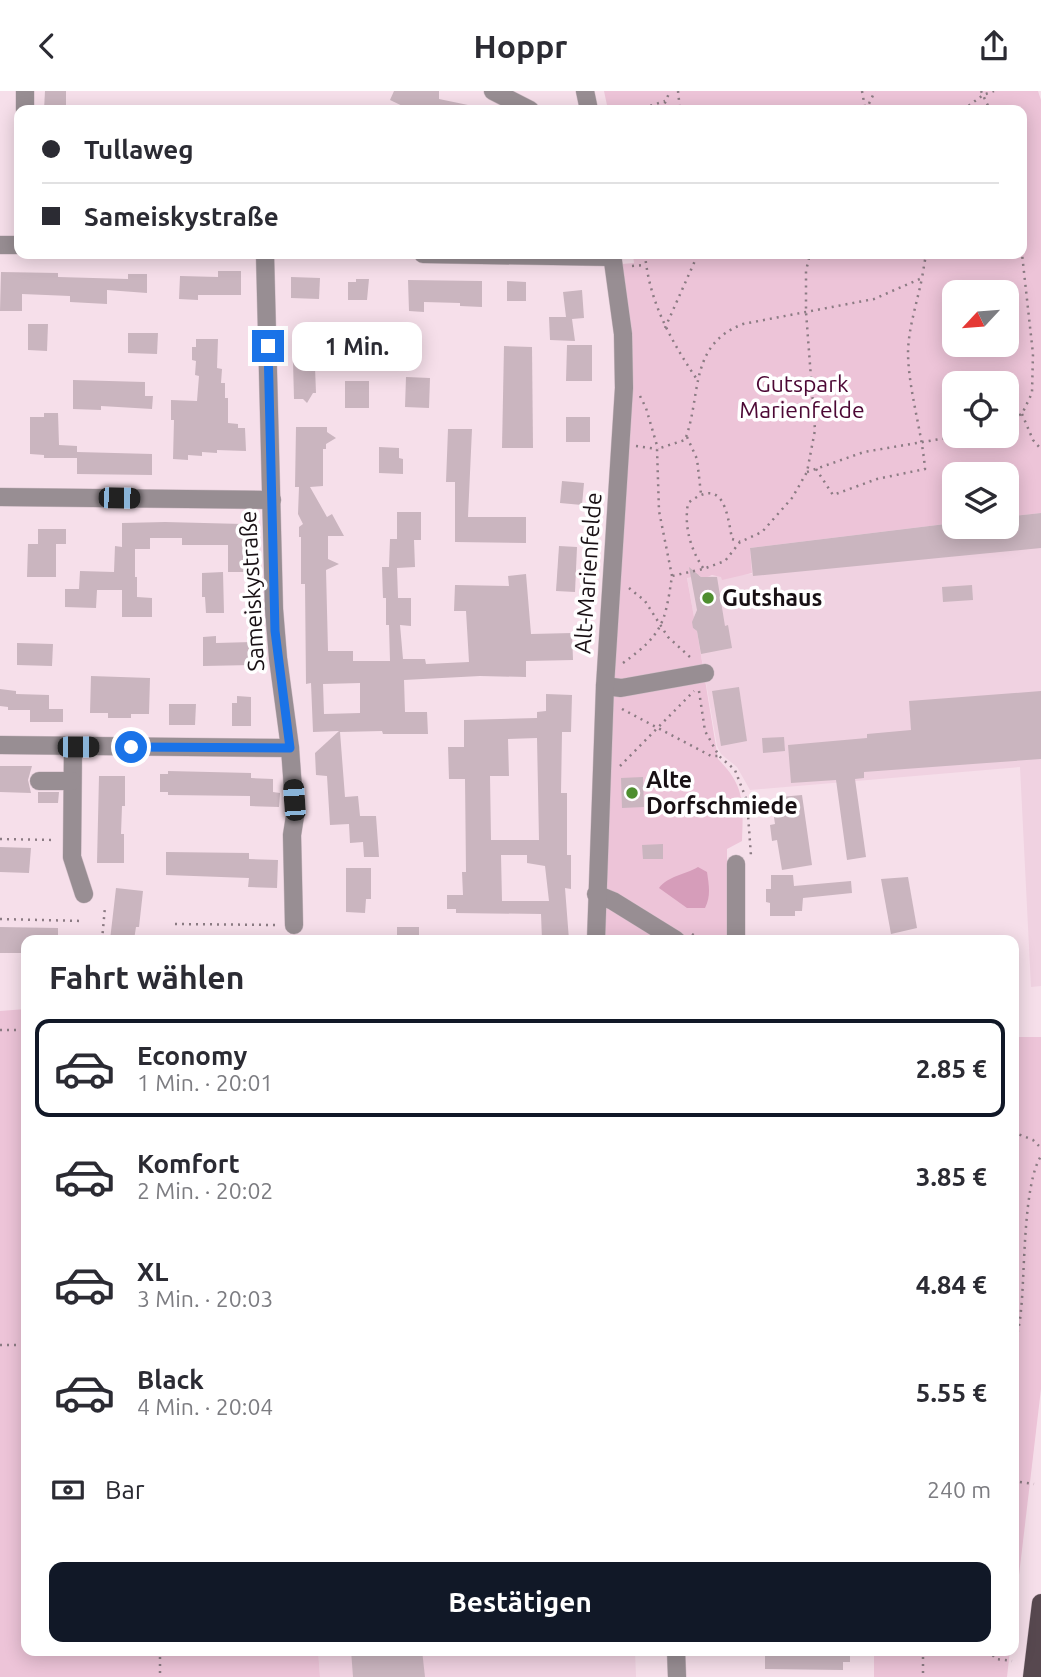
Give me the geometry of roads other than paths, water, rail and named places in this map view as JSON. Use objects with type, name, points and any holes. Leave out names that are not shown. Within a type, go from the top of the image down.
[{"type":"main road","points":[[1032,1677],[1041,1603]]},
{"type":"street","points":[[494,91],[521,105]]},
{"type":"street","name":"Sameiskystraße","points":[[265,259],[275,631],[290,748],[295,816],[292,835],[294,925]]},
{"type":"street","name":"Alt-Marienfelde","points":[[596,935],[624,352],[617,259]]},
{"type":"street","points":[[0,497],[272,500]]},
{"type":"street","points":[[606,686],[621,688],[701,673]]},
{"type":"street","points":[[0,745],[290,748]]},
{"type":"street","points":[[73,747],[72,857],[84,894]]},
{"type":"street","points":[[39,781],[72,781]]},
{"type":"street","points":[[736,935],[743,862]]},
{"type":"street","points":[[596,894],[681,935]]},
{"type":"street","points":[[676,1656],[677,1677]]},
{"type":"place","name":"Gutshaus","points":[[708,598]]},
{"type":"place","name":"Alte Dorfschmiede","points":[[632,793]]},
{"type":"park label","name":"Gutspark Marienfelde","points":[[802,397]]}]
